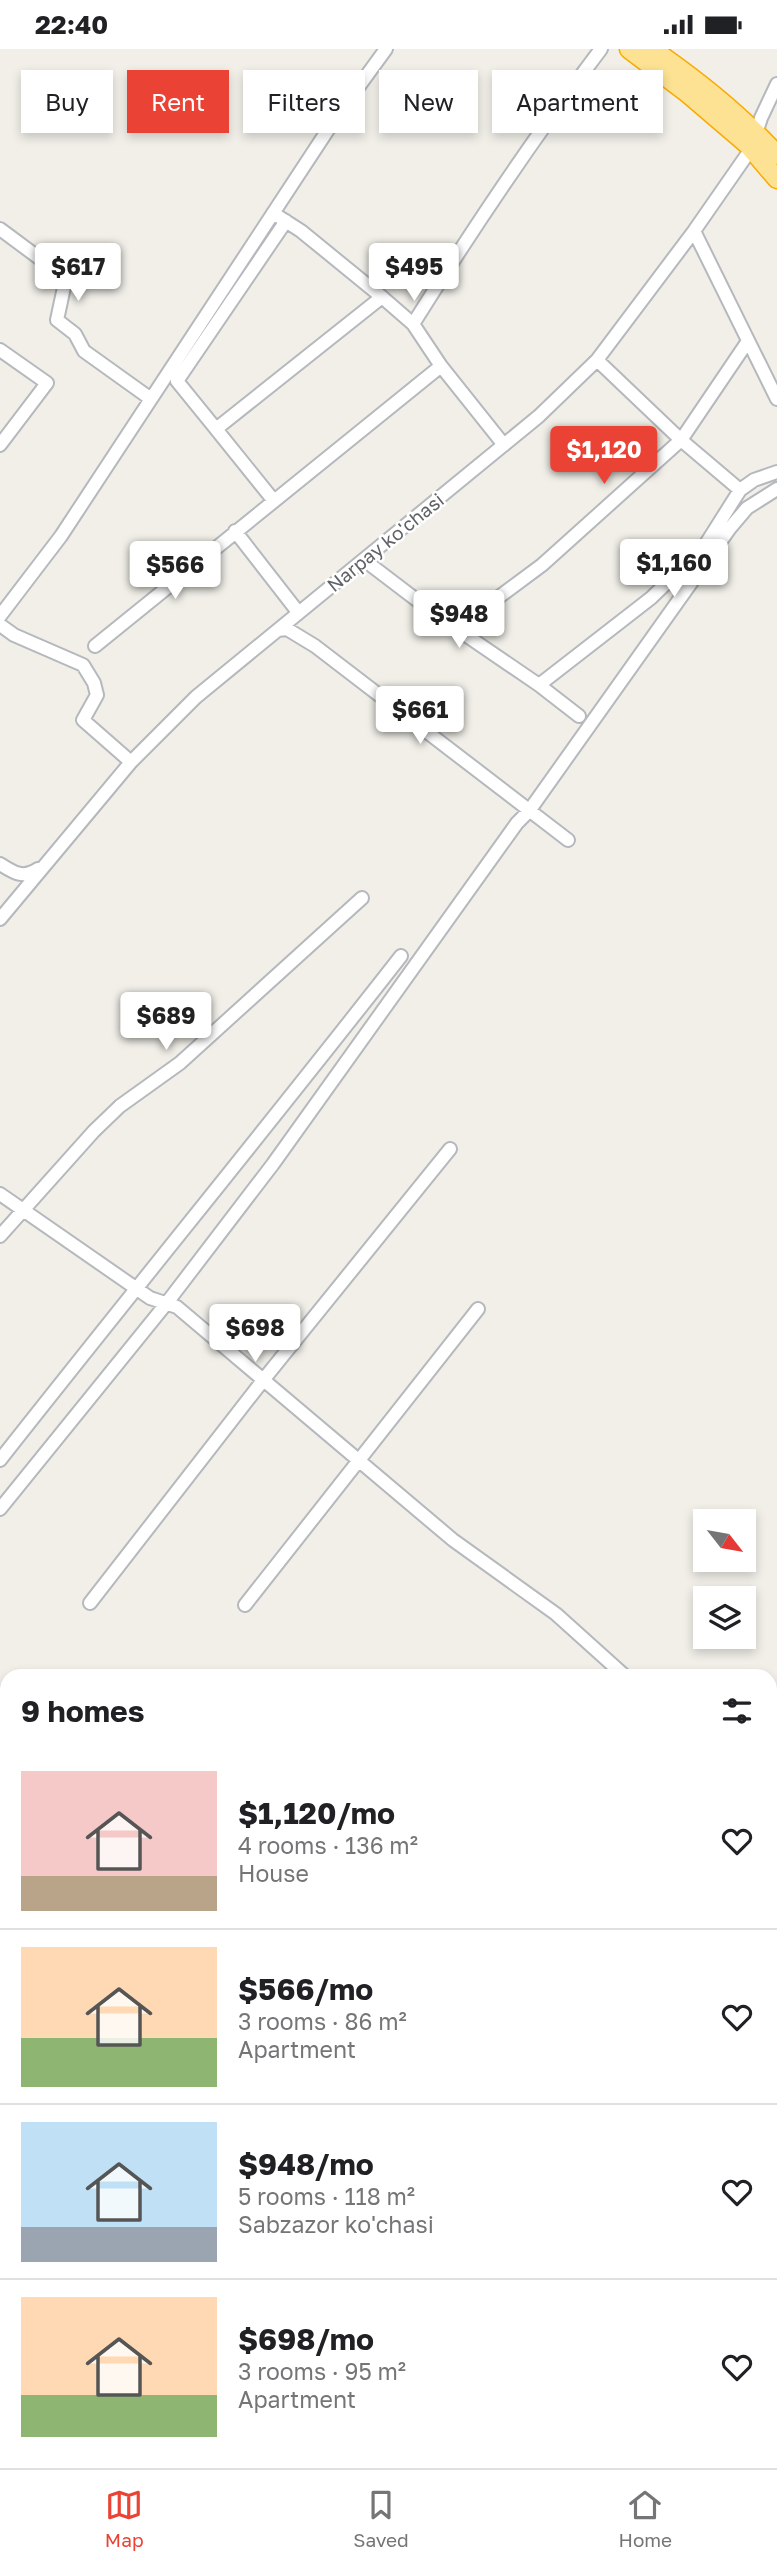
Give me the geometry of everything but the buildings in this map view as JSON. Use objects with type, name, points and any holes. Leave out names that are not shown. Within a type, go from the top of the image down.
[{"type":"highway","points":[[629,49],[777,155]]},
{"type":"highway","points":[[652,49],[684,71],[754,140],[777,179]]},
{"type":"street","points":[[0,616],[61,536],[335,119],[386,49]]},
{"type":"street","points":[[413,324],[450,265],[601,49]]},
{"type":"street","name":"Narpay ko'chasi","points":[[0,919],[131,762],[196,697],[547,409],[597,360],[694,231],[754,140],[777,84]]},
{"type":"street","points":[[273,213],[413,324],[441,366],[504,445]]},
{"type":"street","points":[[274,501],[177,381],[286,221]]},
{"type":"street","points":[[0,229],[66,278],[57,320],[75,334],[84,351],[151,400]]},
{"type":"street","points":[[694,231],[777,399]]},
{"type":"street","points":[[216,429],[382,297]]},
{"type":"street","points":[[457,628],[542,565],[681,440],[748,341]]},
{"type":"street","points":[[0,350],[47,383],[0,445]]},
{"type":"street","points":[[597,360],[681,440],[740,490]]},
{"type":"street","points":[[95,646],[441,366]]},
{"type":"street","points":[[539,685],[651,598],[704,547],[740,490],[754,480],[777,472]]},
{"type":"street","points":[[0,1509],[166,1304],[346,1064],[730,528],[747,508],[777,489]]},
{"type":"street","points":[[235,531],[298,612]]},
{"type":"street","points":[[366,558],[372,566],[579,716]]},
{"type":"street","points":[[0,625],[14,635],[83,665],[94,683],[97,695],[83,720],[131,762]]},
{"type":"street","points":[[278,629],[287,629],[315,646],[568,840]]},
{"type":"street","points":[[0,864],[23,876],[30,875],[47,863]]},
{"type":"street","points":[[0,1236],[94,1131],[120,1106],[180,1063],[362,898]]},
{"type":"street","points":[[0,1460],[401,956]]},
{"type":"street","points":[[90,1603],[264,1379],[450,1149]]},
{"type":"street","points":[[0,1193],[150,1298],[177,1307],[453,1540],[556,1614],[617,1669]]},
{"type":"street","points":[[245,1605],[478,1309]]}]
